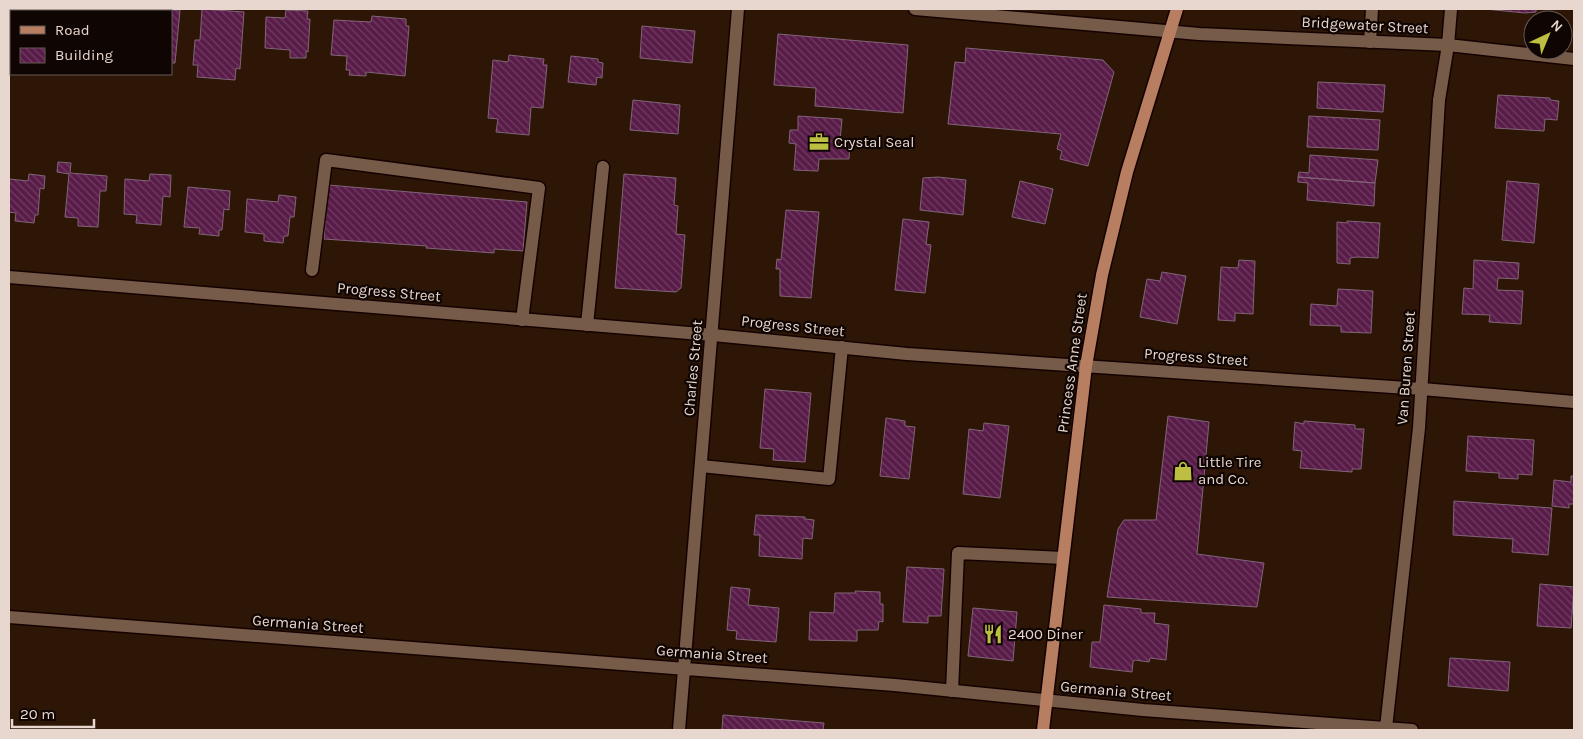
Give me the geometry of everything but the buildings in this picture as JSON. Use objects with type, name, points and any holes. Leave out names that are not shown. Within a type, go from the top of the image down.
[{"type":"main road","name":"Princess Anne Street","points":[[1043,730],[1086,366],[1102,275],[1126,172],[1177,9]]},
{"type":"street","name":"Charles Street","points":[[679,730],[738,9]]},
{"type":"street","name":"Bridgewater Street","points":[[915,9],[1169,30],[1448,45],[1574,59]]},
{"type":"street","points":[[1370,42],[1372,9]]},
{"type":"street","name":"Van Buren Street","points":[[1386,728],[1422,389],[1439,100],[1448,45],[1450,9]]},
{"type":"street","points":[[312,270],[326,160],[539,188],[522,320]]},
{"type":"street","points":[[587,325],[603,167]]},
{"type":"street","name":"Progress Street","points":[[9,277],[842,347],[1422,389],[1574,402]]},
{"type":"street","points":[[701,466],[829,479],[842,347]]},
{"type":"street","points":[[952,691],[958,552],[1063,558]]},
{"type":"street","name":"Germania Street","points":[[9,617],[684,668],[1144,710],[1370,729],[1412,730]]},
{"type":"place","name":"Crystal Seal","points":[[819,142]]},
{"type":"place","name":"Little Tire and Co.","points":[[1183,471]]},
{"type":"place","name":"2400 Diner","points":[[993,634]]}]
